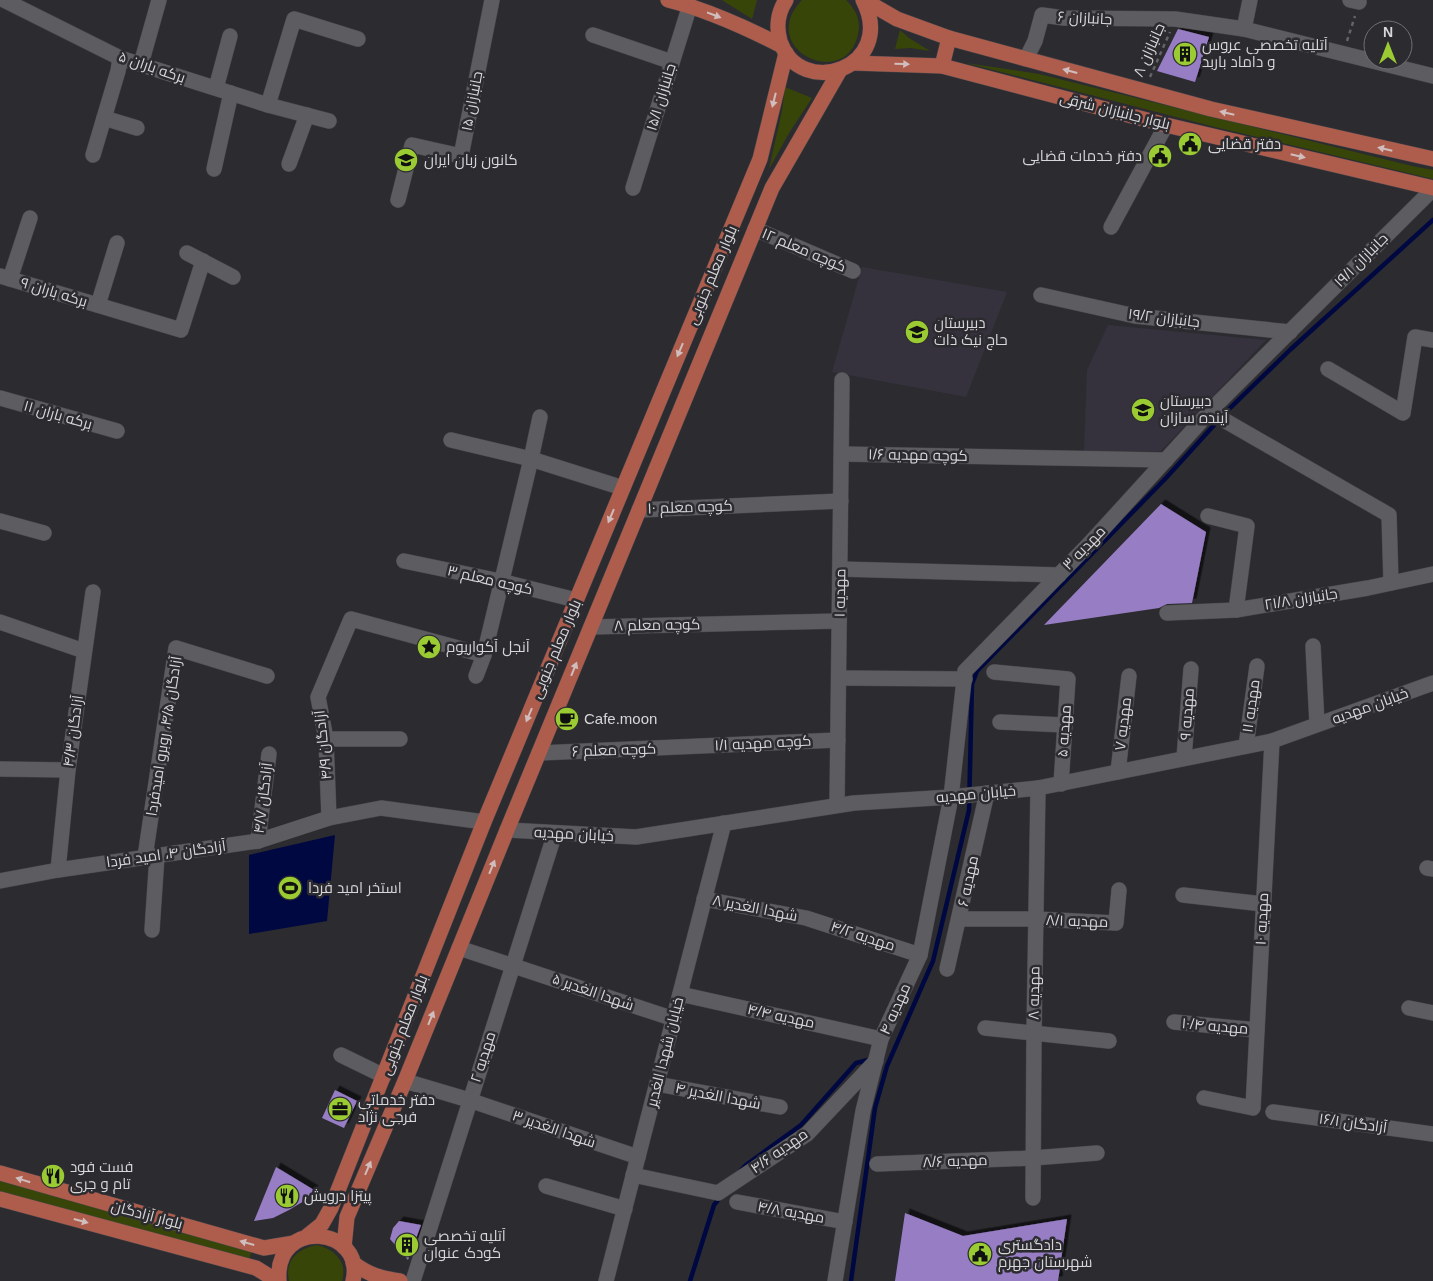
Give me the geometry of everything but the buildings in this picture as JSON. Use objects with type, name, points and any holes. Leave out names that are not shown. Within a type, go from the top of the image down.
[{"type":"main road","name":"بلوار جانبازان شرقی","points":[[668,0],[690,3],[741,25],[784,50],[796,64],[810,71],[825,73],[847,67],[942,66],[1166,124],[1433,188]]},
{"type":"main road","points":[[784,50],[778,36],[777,24],[786,0]]},
{"type":"main road","name":"بلوار جانبازان شرقی","points":[[864,0],[898,19],[949,38],[1211,109],[1433,159]]},
{"type":"main road","name":"بلوار معلم جنوبی","points":[[344,1247],[347,1217],[405,1082],[772,188],[847,67],[861,55],[868,45],[871,34],[871,22],[864,0]]},
{"type":"main road","points":[[942,66],[949,38]]},
{"type":"main road","name":"بلوار معلم جنوبی","points":[[278,1281],[281,1258],[287,1248],[322,1224],[331,1208],[484,822],[760,159],[784,50]]},
{"type":"main road","points":[[419,986],[441,994]]},
{"type":"main road","name":"بلوار آزادگان","points":[[0,1173],[264,1248],[278,1247],[320,1235],[331,1238],[344,1247]]},
{"type":"main road","name":"بلوار آزادگان","points":[[0,1199],[256,1268],[278,1281]]},
{"type":"main road","points":[[344,1247],[353,1263],[353,1281]]},
{"type":"main road","points":[[353,1263],[371,1275],[400,1281]]},
{"type":"street","name":"برکه باران ۵","points":[[4,0],[120,58],[268,105],[329,121]]},
{"type":"street","points":[[141,64],[159,0]]},
{"type":"street","name":"جانبازان ۱۵","points":[[398,200],[412,145],[461,156],[492,0]]},
{"type":"street","points":[[1244,29],[1250,0]]},
{"type":"street","name":"جانبازان ۱۵/۱","points":[[633,188],[690,3]]},
{"type":"street","name":"جانبازان ۶","points":[[1026,59],[1035,41],[1042,15],[1064,18],[1175,19]]},
{"type":"street","points":[[268,105],[294,19],[358,39]]},
{"type":"street","points":[[1175,19],[1244,29],[1433,76]]},
{"type":"street","points":[[216,88],[230,36]]},
{"type":"street","points":[[593,36],[672,62]]},
{"type":"street","points":[[93,155],[118,71],[120,58]]},
{"type":"street","points":[[214,169],[231,93]]},
{"type":"street","points":[[289,164],[307,115]]},
{"type":"street","points":[[104,118],[138,128]]},
{"type":"street","points":[[1111,227],[1166,124]]},
{"type":"street","name":"جانبازان ۱۹/۱","points":[[1290,332],[1433,188]]},
{"type":"street","name":"برکه باران ۹","points":[[30,218],[5,278],[181,330],[203,261]]},
{"type":"street","name":"کوچه معلم ۱۲","points":[[755,229],[853,270]]},
{"type":"street","name":"برکه باران ۹","points":[[98,305],[117,244]]},
{"type":"street","points":[[187,253],[233,276]]},
{"type":"street","name":"جانبازان ۱۹/۲","points":[[1041,295],[1135,316],[1290,332]]},
{"type":"street","name":"مهدیه ۳","points":[[951,798],[965,671],[1058,575],[1210,412],[1290,332]]},
{"type":"street","points":[[1328,369],[1403,413],[1415,337],[1433,340]]},
{"type":"street","name":"مهدیه ۱","points":[[838,806],[842,380]]},
{"type":"street","name":"برکه باران ۱۱","points":[[0,398],[117,431]]},
{"type":"street","points":[[1210,412],[1389,515],[1391,583]]},
{"type":"street","points":[[476,676],[484,655],[540,417]]},
{"type":"street","points":[[451,440],[531,459],[623,488]]},
{"type":"street","name":"کوچه مهدیه ۱/۶","points":[[842,454],[1166,460]]},
{"type":"street","name":"کوچه معلم ۱۰","points":[[639,510],[841,501]]},
{"type":"street","points":[[1208,516],[1247,526],[1236,610]]},
{"type":"street","points":[[0,521],[44,533]]},
{"type":"street","name":"کوچه معلم ۳","points":[[404,560],[576,600]]},
{"type":"street","points":[[840,568],[1058,575]]},
{"type":"street","name":"جانبازان ۲۱/۸","points":[[1167,613],[1236,610],[1368,588],[1433,574]]},
{"type":"street","name":"آزادگان ۴/۳","points":[[58,870],[68,770],[93,592]]},
{"type":"street","name":"آزادگان ۴/۹","points":[[329,818],[326,739],[318,697],[352,619],[484,655]]},
{"type":"street","name":"کوچه معلم ۸","points":[[591,627],[840,621]]},
{"type":"street","points":[[0,622],[84,650]]},
{"type":"street","points":[[1313,646],[1317,724]]},
{"type":"street","name":"آزادگان ۴/۵، روبرو امیدفردا","points":[[151,856],[176,648],[267,676]]},
{"type":"street","name":"مهدیه ۱۱","points":[[1246,746],[1257,666]]},
{"type":"street","name":"مهدیه ۹","points":[[1184,758],[1191,669]]},
{"type":"street","name":"مهدیه ۵","points":[[994,672],[1068,679],[1061,784]]},
{"type":"street","name":"مهدیه ۷","points":[[1118,772],[1129,676]]},
{"type":"street","points":[[839,678],[965,679]]},
{"type":"street","name":"خیابان مهدیه","points":[[507,830],[636,837],[854,803],[951,798],[1038,788],[1272,740],[1433,683]]},
{"type":"street","points":[[1000,722],[1064,725]]},
{"type":"street","points":[[326,739],[400,739]]},
{"type":"street","name":"کوچه مهدیه ۱/۱","points":[[688,747],[838,740]]},
{"type":"street","name":"مهدیه ۱۰","points":[[1204,1098],[1253,1108],[1272,740]]},
{"type":"street","name":"کوچه معلم ۶","points":[[539,753],[688,747]]},
{"type":"street","name":"آزادگان ۴/۷","points":[[258,841],[269,754]]},
{"type":"street","points":[[0,769],[68,770]]},
{"type":"street","name":"مهدیه ۸","points":[[1033,1198],[1038,788]]},
{"type":"street","name":"مهدیه ۶","points":[[947,969],[987,793]]},
{"type":"street","name":"مهدیه ۴","points":[[835,1281],[863,1111],[881,1038],[920,955],[951,798]]},
{"type":"street","name":"آزادگان ۴، امید فردا","points":[[0,881],[58,870],[258,841],[329,818],[381,808],[484,822]]},
{"type":"street","name":"خیابان شهدا الغدیر","points":[[606,1281],[724,823]]},
{"type":"street","name":"مهدیه ۲","points":[[413,1281],[555,833]]},
{"type":"street","points":[[151,856],[152,930]]},
{"type":"street","name":"مهدیه ۸/۱","points":[[1036,919],[1116,923],[1119,890]]},
{"type":"street","points":[[1183,895],[1263,904]]},
{"type":"street","name":"شهدا الغدیر ۸","points":[[704,899],[806,918]]},
{"type":"street","name":"مهدیه ۴/۲","points":[[806,918],[920,955]]},
{"type":"street","points":[[959,919],[1036,919]]},
{"type":"street","name":"شهدا الغدیر ۵","points":[[459,948],[674,1019]]},
{"type":"street","name":"مهدیه ۴/۴","points":[[680,994],[881,1038]]},
{"type":"street","points":[[1410,1008],[1433,1013]]},
{"type":"street","name":"مهدیه ۱۰/۴","points":[[1174,1022],[1257,1030]]},
{"type":"street","points":[[985,1028],[1110,1041]]},
{"type":"street","points":[[340,1055],[384,1076]]},
{"type":"street","name":"مهدیه ۴/۶","points":[[633,1175],[718,1193],[807,1134],[877,1060]]},
{"type":"street","name":"شهدا الغدیر ۳","points":[[405,1082],[469,1100],[638,1157]]},
{"type":"street","name":"شهدا الغدیر ۴","points":[[657,1084],[780,1107]]},
{"type":"street","name":"آزادگان ۱۶/۱","points":[[1273,1112],[1433,1134]]},
{"type":"street","name":"مهدیه ۸/۶","points":[[877,1164],[1033,1158],[1097,1153]]},
{"type":"street","points":[[546,1186],[625,1209]]},
{"type":"street","name":"مهدیه ۴/۸","points":[[737,1202],[845,1222]]},
{"type":"path","points":[[1344,54],[1354,1]]},
{"type":"path","name":"جانبازان ۸","points":[[1144,90],[1175,19]]},
{"type":"shaded area","name":"دبیرستان حاج نیک ذات","points":[[862,267],[1007,292],[966,397],[832,372]]},
{"type":"shaded area","name":"دبیرستان آینده سازان","points":[[1108,325],[1266,340],[1161,451],[1084,451],[1087,370]]},
{"type":"shaded area","name":"استخر امید فردا","points":[[335,835],[327,921],[249,934],[249,855]]},
{"type":"green space","points":[[722,0],[757,0],[752,19]]},
{"type":"green space","points":[[802,0],[846,0],[855,11],[859,24],[858,34],[850,51],[838,60],[823,62],[808,57],[796,48],[789,34],[790,18]]},
{"type":"green space","points":[[900,30],[930,51],[911,48],[895,49]]},
{"type":"green space","points":[[966,63],[1039,74],[1433,170],[1433,179],[1215,127]]},
{"type":"green space","points":[[785,87],[812,98],[789,133],[769,169],[782,111]]},
{"type":"green space","points":[[0,1180],[252,1250],[248,1263],[0,1192]]},
{"type":"green space","points":[[317,1245],[329,1250],[338,1257],[343,1268],[342,1281],[289,1281],[289,1267],[294,1257],[298,1252]]},
{"type":"waterway","points":[[851,1281],[875,1108],[887,1066],[933,961],[969,810],[972,684],[977,671],[1166,478],[1226,412],[1291,349],[1433,220]]},
{"type":"waterway","points":[[741,1170],[801,1125],[856,1063],[872,1059]]},
{"type":"waterway","points":[[690,1281],[714,1205],[721,1196]]},
{"type":"place","name":"آتلیه تخصصی عروس و داماد باربد","points":[[1185,54]]},
{"type":"place","name":"دفتر قضایی","points":[[1190,144]]},
{"type":"place","name":"دفتر خدمات قضایی","points":[[1160,156]]},
{"type":"place","name":"کانون زبان ایران","points":[[406,160]]},
{"type":"place","name":"دبیرستان حاج نیک ذات","points":[[917,332]]},
{"type":"place","name":"دبیرستان آینده سازان","points":[[1143,410]]},
{"type":"place","name":"آنجل آکواریوم","points":[[429,647]]},
{"type":"place","name":"Cafe.moon","points":[[567,719]]},
{"type":"place","name":"استخر امید فردا","points":[[290,888]]},
{"type":"place","name":"دفتر خدماتی فرجی نژاد","points":[[340,1109]]},
{"type":"place","name":"فست فود تام و جرى","points":[[53,1176]]},
{"type":"place","name":"پیتزا درویش","points":[[287,1196]]},
{"type":"place","name":"آتلیه تخصصی کودک عنوان","points":[[407,1245]]},
{"type":"place","name":"دادگستری شهرستان جهرم","points":[[980,1254]]}]
